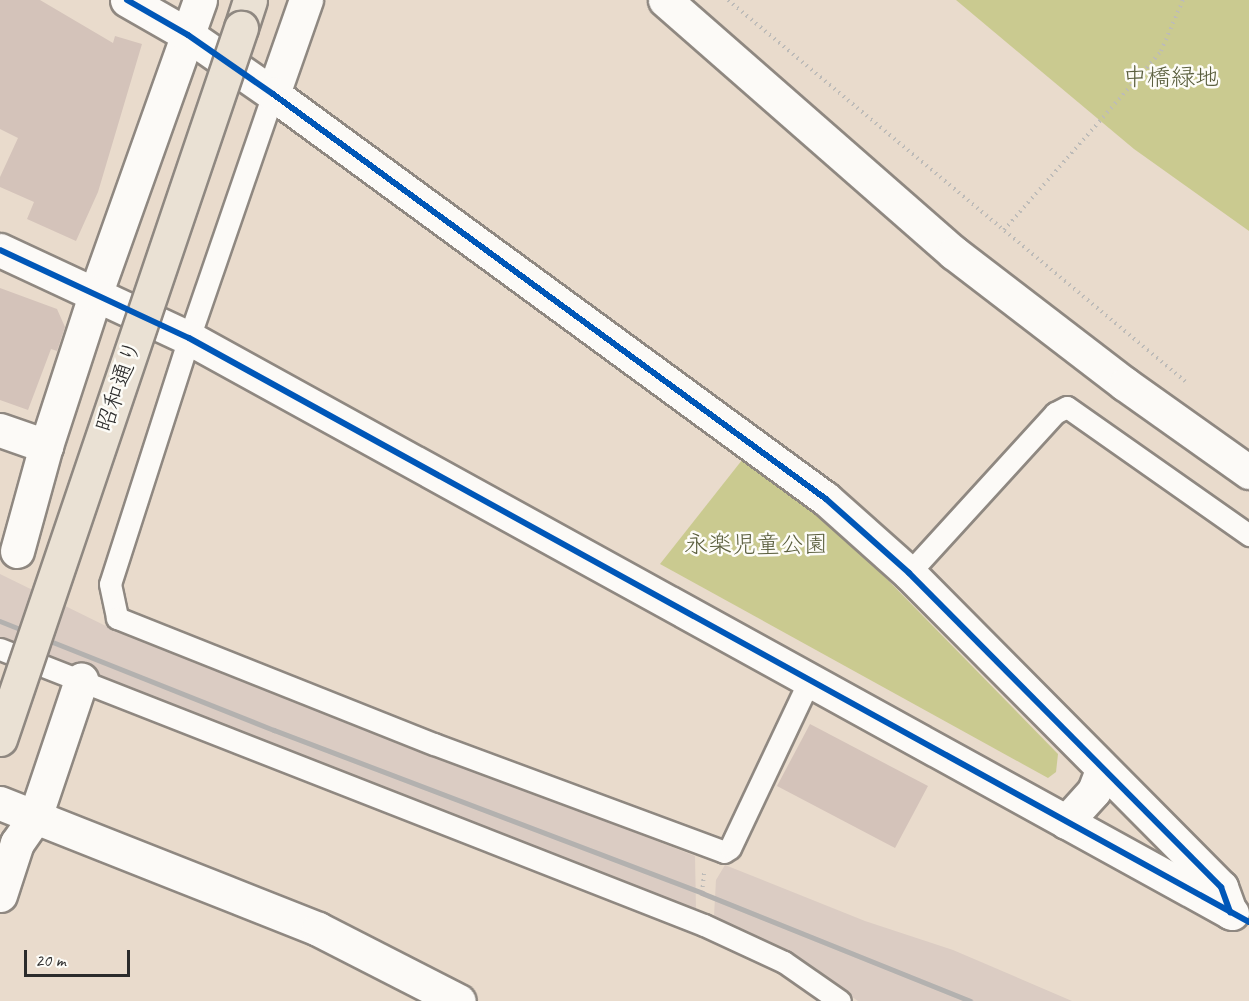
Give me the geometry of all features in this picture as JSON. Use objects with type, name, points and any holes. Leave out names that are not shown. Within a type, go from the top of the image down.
[{"type":"highway","name":"昭和通り","points":[[0,739],[246,14]]},
{"type":"street","points":[[128,0],[188,35],[273,94],[826,499],[909,573],[1102,770],[1221,886],[1239,917]]},
{"type":"street","points":[[17,551],[46,446],[95,296],[200,0]]},
{"type":"street","points":[[273,94],[306,0]]},
{"type":"street","points":[[665,0],[954,254],[1125,384],[1249,471]]},
{"type":"street","points":[[0,250],[189,338],[1239,917]]},
{"type":"street","points":[[0,430],[46,446]]},
{"type":"street","points":[[0,895],[17,843],[35,817],[81,680]]},
{"type":"street","points":[[1066,822],[1094,791],[1102,770]]},
{"type":"street","points":[[0,803],[318,929],[459,1001]]},
{"type":"lane","points":[[273,94],[189,338],[110,584],[117,618],[434,744],[712,850],[724,852],[730,848],[810,679]]},
{"type":"lane","points":[[909,573],[1055,413],[1067,407],[1249,535]]},
{"type":"lane","points":[[0,649],[704,925],[770,954],[840,1001]]},
{"type":"path","points":[[728,0],[1188,383]]},
{"type":"path","points":[[1004,230],[1161,51],[1183,0]]},
{"type":"path","points":[[704,925],[704,877],[712,850]]},
{"type":"shaded area","points":[[0,574],[110,628],[695,856],[696,910],[0,637]]},
{"type":"shaded area","points":[[725,865],[865,921],[953,950],[1072,1001],[858,1001],[782,948],[721,923],[714,916],[716,880]]},
{"type":"green space","name":"中橋緑地","points":[[956,0],[1249,0],[1249,231],[1134,149]]},
{"type":"green space","name":"永楽児童公園","points":[[746,455],[833,524],[1058,754],[1056,772],[1048,778],[660,564]]},
{"type":"building","points":[[0,0],[40,0],[113,43],[115,36],[142,44],[98,192],[76,241],[27,219],[34,202],[0,187],[0,177],[18,138],[0,129]]},
{"type":"building","points":[[0,288],[57,309],[65,327],[57,351],[51,349],[28,410],[0,400]]},
{"type":"building","points":[[810,724],[928,786],[895,848],[777,786]]},
{"type":"railway","points":[[0,621],[274,730],[702,893],[970,1001]]},
{"type":"cycle path","points":[[127,0],[188,35],[273,94],[826,499],[909,573],[1221,887],[1230,912]]},
{"type":"cycle path","points":[[0,250],[189,338],[1249,922]]}]
